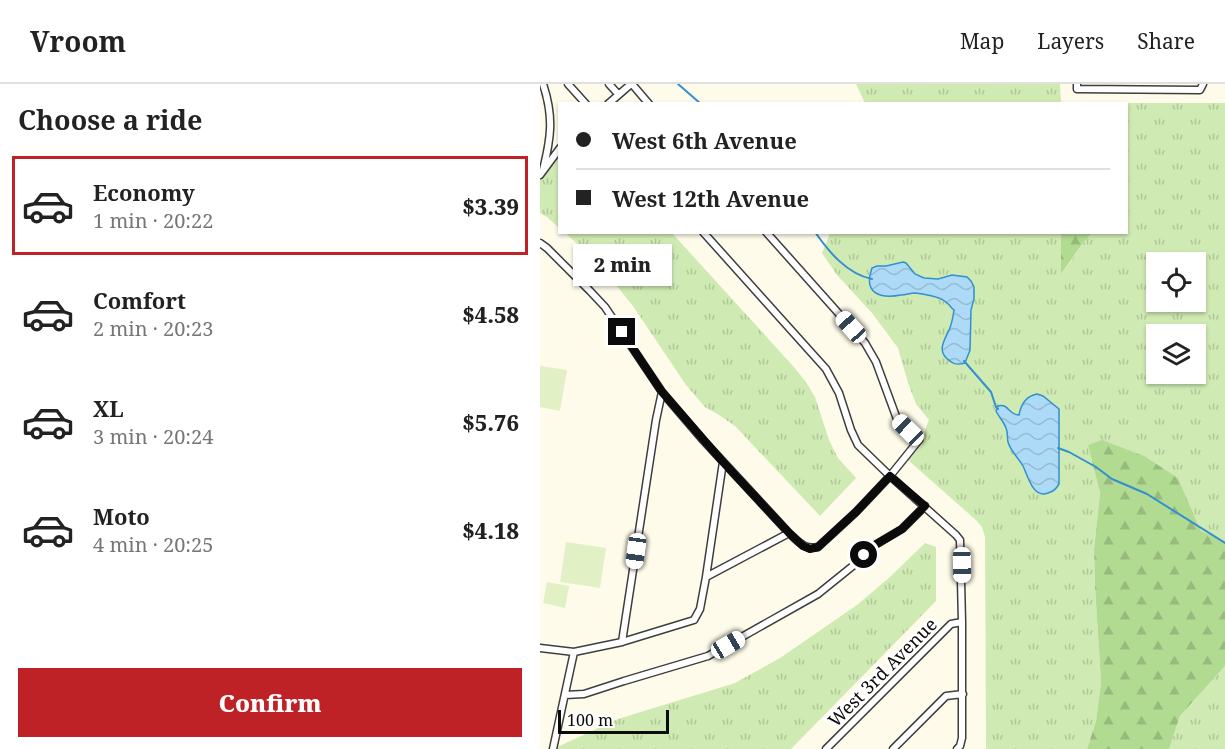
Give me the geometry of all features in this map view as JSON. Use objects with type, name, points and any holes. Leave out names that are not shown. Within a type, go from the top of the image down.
[{"type":"street","points":[[541,173],[550,142],[551,128],[550,107],[543,84]]},
{"type":"street","points":[[568,84],[584,102]]},
{"type":"street","points":[[609,84],[618,94]]},
{"type":"street","points":[[610,102],[632,84],[647,102]]},
{"type":"street","points":[[1077,86],[1202,87]]},
{"type":"street","points":[[541,173],[558,151]]},
{"type":"street","points":[[705,234],[826,369],[839,393],[858,445],[960,540],[963,694],[962,738],[957,749]]},
{"type":"street","points":[[540,243],[580,280],[604,307],[662,392],[723,462],[789,533],[803,546],[810,549],[818,547],[856,512],[920,440],[897,419],[879,370],[865,343],[767,234]]},
{"type":"street","points":[[622,642],[662,392]]},
{"type":"street","points":[[540,648],[574,652],[622,642],[694,620],[700,609],[706,577],[723,462]]},
{"type":"street","points":[[565,695],[584,694],[708,656],[818,594],[875,545],[902,529],[925,506]]},
{"type":"street","points":[[706,577],[789,533]]},
{"type":"street","name":"West 3rd Avenue","points":[[826,749],[951,624],[962,622]]},
{"type":"street","points":[[553,749],[574,652]]},
{"type":"street","points":[[893,749],[946,696],[963,694]]},
{"type":"green space","points":[[856,84],[1060,84],[1061,102],[865,102]]},
{"type":"green space","points":[[1128,103],[1225,103],[1225,541],[1201,531],[1178,478],[1088,445],[1100,493],[1094,549],[1101,682],[1096,721],[1087,749],[986,749],[985,537],[982,527],[908,460],[922,445],[922,438],[929,420],[916,404],[898,348],[872,313],[837,275],[822,253],[830,234],[1061,234],[1062,273],[1091,234],[1128,234]]},
{"type":"green space","points":[[558,149],[558,227],[540,213],[540,175]]},
{"type":"green space","points":[[566,234],[673,234],[793,366],[815,397],[829,440],[838,458],[856,478],[820,516],[735,426],[705,407],[686,385],[633,306],[580,246]]},
{"type":"green space","points":[[1061,234],[1091,234],[1080,248],[1061,274]]},
{"type":"green space","points":[[540,366],[567,370],[560,411],[540,407]]},
{"type":"green space","points":[[1102,440],[1144,456],[1178,478],[1201,531],[1225,541],[1225,666],[1180,716],[1169,749],[1087,749],[1096,721],[1101,682],[1094,549],[1100,493],[1088,445]]},
{"type":"green space","points":[[566,542],[606,548],[600,588],[560,582]]},
{"type":"green space","points":[[925,543],[936,547],[936,601],[791,749],[553,749],[618,719],[735,683],[780,658],[857,605]]},
{"type":"green space","points":[[547,582],[569,586],[565,608],[543,603]]},
{"type":"green space","points":[[1225,666],[1225,749],[1169,749],[1180,716]]},
{"type":"water","points":[[903,262],[915,274],[924,278],[938,279],[952,275],[967,277],[971,281],[974,287],[974,299],[971,310],[970,350],[965,363],[954,363],[943,354],[942,346],[951,325],[954,310],[948,303],[937,297],[915,293],[880,295],[871,289],[872,268]]},
{"type":"water","points":[[1037,394],[1059,409],[1059,484],[1053,491],[1043,494],[1038,493],[1032,486],[1023,466],[1011,449],[1007,430],[996,411],[998,406],[1004,406],[1019,415],[1025,401]]},
{"type":"waterway","points":[[678,84],[699,102]]},
{"type":"waterway","points":[[816,234],[826,247],[847,267],[872,279]]},
{"type":"waterway","points":[[964,361],[991,392],[998,409]]},
{"type":"waterway","points":[[1058,448],[1096,467],[1112,479],[1147,494],[1225,543]]},
{"type":"route","points":[[622,332],[662,392],[723,462],[803,546],[810,549],[818,547],[890,476],[925,506],[902,529],[875,545],[864,555]]}]
